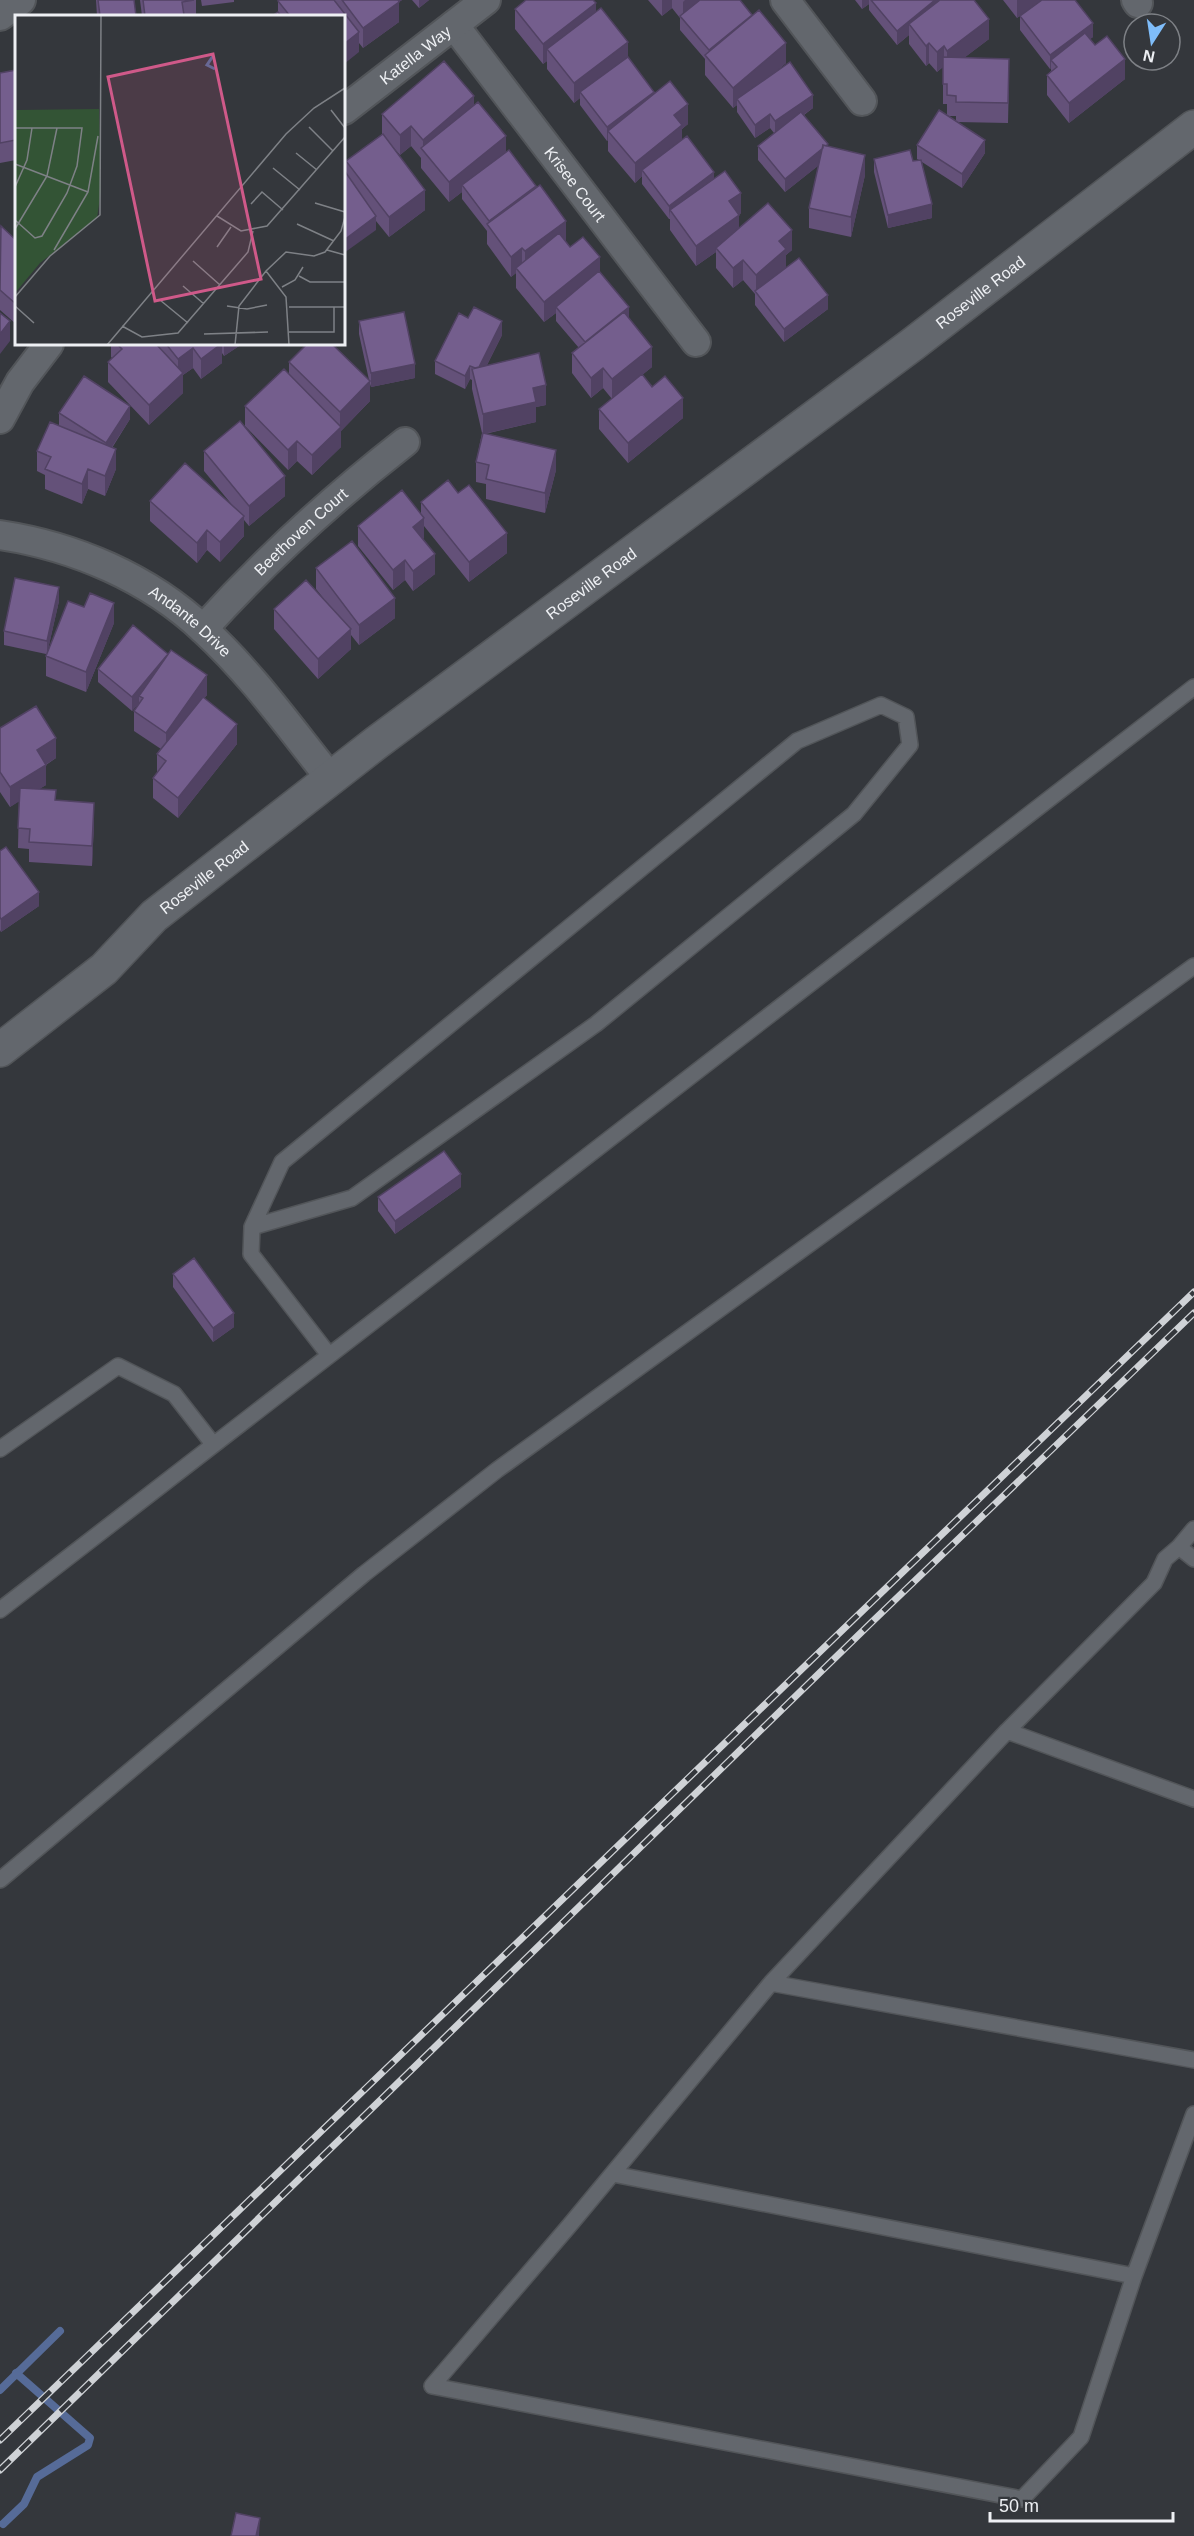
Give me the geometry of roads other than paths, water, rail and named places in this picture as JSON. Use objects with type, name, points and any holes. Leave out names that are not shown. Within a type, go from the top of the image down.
[{"type":"main road","name":"Roseville Road","points":[[0,1050],[104,969],[154,916],[331,779],[913,344],[1194,127]]},
{"type":"street","points":[[0,16],[21,0]]},
{"type":"street","name":"Katella Way","points":[[345,109],[486,0]]},
{"type":"street","points":[[785,0],[862,101]]},
{"type":"street","name":"Krisee Court","points":[[454,25],[696,342]]},
{"type":"street","points":[[0,419],[20,382],[48,345]]},
{"type":"street","name":"Beethoven Court","points":[[203,629],[286,541],[344,489],[405,442]]},
{"type":"street","name":"Andante Drive","points":[[0,535],[43,543],[100,563],[171,603],[203,629],[241,668],[331,779]]},
{"type":"lane","points":[[0,1610],[1194,687]]},
{"type":"lane","points":[[252,1227],[352,1198],[596,1024],[854,814],[910,745],[906,717],[881,705],[797,741],[282,1162],[252,1227],[251,1254],[329,1355]]},
{"type":"lane","points":[[0,1880],[364,1574],[497,1470],[1194,966]]},
{"type":"lane","points":[[0,1449],[118,1366],[174,1394],[213,1444]]},
{"type":"lane","points":[[1194,1529],[1166,1559],[1154,1583],[1006,1731],[771,1983],[613,2174],[432,2386],[1022,2499],[1081,2437],[1134,2276],[1194,2114]]},
{"type":"lane","points":[[1179,1546],[1194,1560]]},
{"type":"lane","points":[[1006,1731],[1194,1799]]},
{"type":"lane","points":[[771,1983],[1194,2060]]},
{"type":"lane","points":[[613,2174],[1134,2276]]},
{"type":"waterway","points":[[0,2390],[60,2331]]},
{"type":"waterway","points":[[3,2524],[24,2504],[37,2477],[88,2445],[90,2438],[16,2373]]},
{"type":"railway","points":[[0,2440],[1194,1292]]},
{"type":"railway","points":[[0,2470],[874,1620],[1194,1313]]}]
